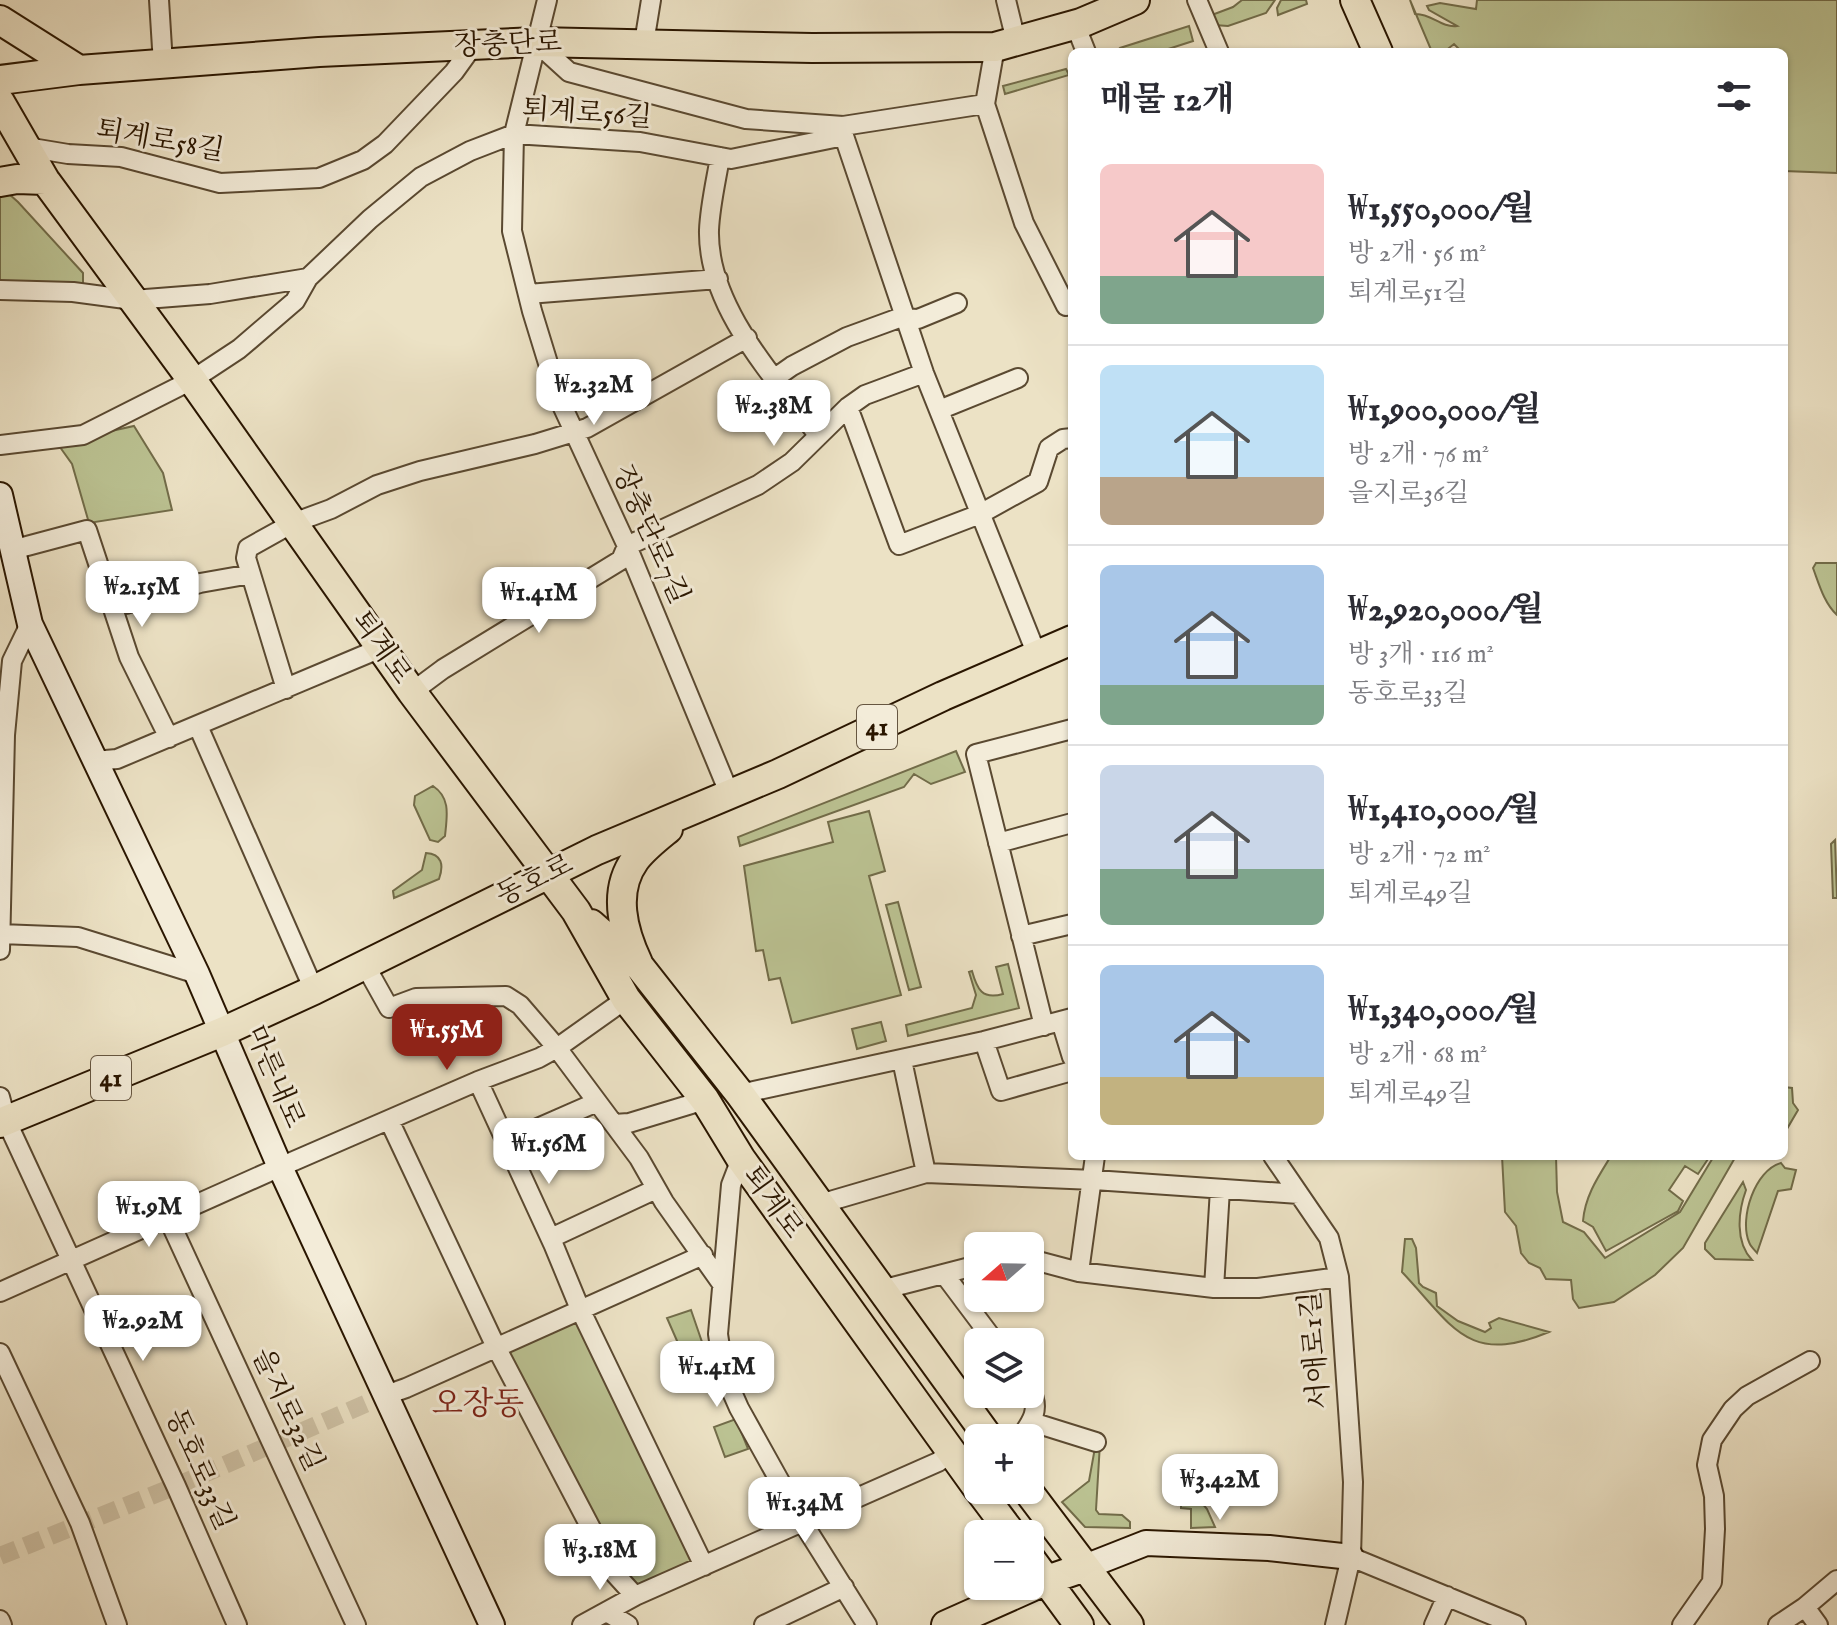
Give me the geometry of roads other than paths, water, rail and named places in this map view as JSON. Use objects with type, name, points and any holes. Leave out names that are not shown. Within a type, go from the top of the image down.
[{"type":"main road","name":"장충단로","points":[[0,80],[79,70],[319,52],[536,42],[812,48],[1006,44],[1075,24],[1135,0]]},
{"type":"main road","points":[[1355,2],[1376,48]]},
{"type":"main road","points":[[0,20],[79,70]]},
{"type":"main road","name":"퇴계로","points":[[0,102],[45,180],[192,380],[412,692],[550,874],[576,911],[626,999],[705,1100],[741,1159],[964,1471]]},
{"type":"main road","points":[[0,182],[45,180]]},
{"type":"main road","name":"마른내로","points":[[0,495],[7,543],[30,624],[197,974],[280,1167],[492,1625]]},
{"type":"main road","name":"동호로","points":[[2,1113],[226,1041],[251,1019],[597,850],[730,795],[1068,642]]},
{"type":"main road","points":[[640,967],[621,919],[624,888],[629,871],[639,856],[683,814]]},
{"type":"main road","name":"퇴계로","points":[[576,911],[640,967],[740,1094],[979,1424]]},
{"type":"main road","name":"퇴계로","points":[[989,1504],[1001,1520]]},
{"type":"main road","points":[[1038,1504],[1129,1625]]},
{"type":"main road","points":[[946,1625],[1047,1580],[1146,1543],[1269,1548],[1351,1557]]},
{"type":"main road","points":[[1044,1576],[1079,1625]]},
{"type":"street","points":[[159,0],[163,64]]},
{"type":"street","name":"장충단로7길","points":[[547,0],[514,134],[512,231],[559,399],[627,546],[730,795]]},
{"type":"street","points":[[644,43],[651,0]]},
{"type":"street","points":[[1006,0],[1006,44],[985,104],[1024,223],[1066,306]]},
{"type":"street","points":[[1197,0],[1216,45]]},
{"type":"street","points":[[1075,24],[1084,48]]},
{"type":"street","points":[[536,42],[569,72],[746,119],[843,131],[985,104]]},
{"type":"street","name":"퇴계로58길","points":[[26,147],[68,154],[121,157],[220,183],[319,178],[363,160],[385,144],[454,72],[472,47]]},
{"type":"street","points":[[843,131],[924,373],[1037,655]]},
{"type":"street","name":"퇴계로56길","points":[[308,278],[370,219],[421,177],[470,151],[514,134],[640,142],[731,159],[843,131]]},
{"type":"street","points":[[720,157],[709,232],[718,279],[733,318],[818,435]]},
{"type":"street","points":[[0,290],[73,292],[133,300],[210,294],[308,278]]},
{"type":"street","points":[[0,445],[83,435],[192,380],[239,349],[295,301],[308,278]]},
{"type":"street","points":[[528,294],[718,279]]},
{"type":"street","points":[[775,378],[821,349],[880,325],[906,318],[918,319],[957,303]]},
{"type":"street","points":[[286,689],[246,558],[248,548],[293,523],[331,509],[377,485],[587,428],[747,338]]},
{"type":"street","points":[[412,692],[443,669],[621,560],[627,546],[758,485],[792,462],[848,407],[865,395],[924,373]]},
{"type":"street","points":[[939,410],[1018,378]]},
{"type":"street","points":[[848,407],[899,545],[980,514],[1038,482],[1049,448],[1068,438]]},
{"type":"street","points":[[7,543],[87,530],[129,657],[169,738]]},
{"type":"street","points":[[126,604],[200,583],[251,574]]},
{"type":"street","points":[[0,950],[3,735],[12,661],[30,624]]},
{"type":"street","points":[[94,761],[117,759],[381,648]]},
{"type":"street","points":[[198,726],[314,990]]},
{"type":"street","points":[[1068,730],[976,754],[1021,936],[1068,1046]]},
{"type":"street","points":[[998,843],[1068,824]]},
{"type":"street","points":[[1021,936],[1068,925]]},
{"type":"street","points":[[0,934],[78,937],[197,974]]},
{"type":"street","points":[[376,959],[389,1008],[416,998],[506,996],[520,1005],[557,1048],[639,1158],[656,1189],[722,1284]]},
{"type":"street","points":[[0,1292],[478,1081],[539,1058],[626,999]]},
{"type":"street","points":[[740,1094],[902,1060],[1059,1022]]},
{"type":"street","points":[[984,1041],[1001,1091],[1068,1072]]},
{"type":"street","points":[[902,1060],[926,1173]]},
{"type":"street","points":[[478,1081],[551,1238],[580,1309],[704,1566]]},
{"type":"street","points":[[614,1124],[629,1123],[705,1100]]},
{"type":"street","points":[[506,1142],[597,1102]]},
{"type":"street","name":"동호로33길","points":[[2,1113],[73,1260],[237,1625]]},
{"type":"street","points":[[389,1120],[496,1347],[615,1574],[635,1596]]},
{"type":"street","points":[[741,1159],[731,1185],[718,1334],[724,1374],[739,1408],[803,1523],[867,1625]]},
{"type":"street","points":[[1079,1272],[1095,1160]]},
{"type":"street","name":"서애로1길","points":[[1276,1160],[1329,1238],[1339,1277],[1352,1440],[1351,1557],[1335,1625]]},
{"type":"street","points":[[820,1204],[926,1173],[1094,1180],[1299,1194]]},
{"type":"street","points":[[551,1238],[656,1189]]},
{"type":"street","points":[[1214,1288],[1220,1189]]},
{"type":"street","name":"을지로32길","points":[[168,1218],[356,1625]]},
{"type":"street","points":[[386,1395],[703,1255]]},
{"type":"street","points":[[1044,1263],[1079,1272],[1214,1288],[1258,1288],[1339,1277]]},
{"type":"street","points":[[881,1290],[964,1269]]},
{"type":"street","points":[[944,1274],[984,1328]]},
{"type":"street","points":[[0,1353],[80,1523],[117,1625]]},
{"type":"street","points":[[1682,1625],[1712,1582],[1714,1496],[1707,1465],[1712,1440],[1733,1409],[1747,1396],[1810,1361]]},
{"type":"street","points":[[1035,1408],[1032,1422],[1096,1442]]},
{"type":"street","points":[[582,1625],[635,1596],[938,1462],[951,1453]]},
{"type":"street","points":[[1351,1557],[1516,1625]]},
{"type":"street","points":[[1778,1625],[1837,1580]]},
{"type":"street","points":[[764,1625],[844,1587]]},
{"type":"street","points":[[1434,1625],[1447,1596]]},
{"type":"street","points":[[1805,1607],[1818,1625]]},
{"type":"street","points":[[607,1612],[628,1625]]},
{"type":"street","points":[[96,1625],[106,1625]]},
{"type":"tunnel","points":[[0,1556],[176,1486],[386,1395]]},
{"type":"district","name":"오장동","points":[[478,1405]]}]
